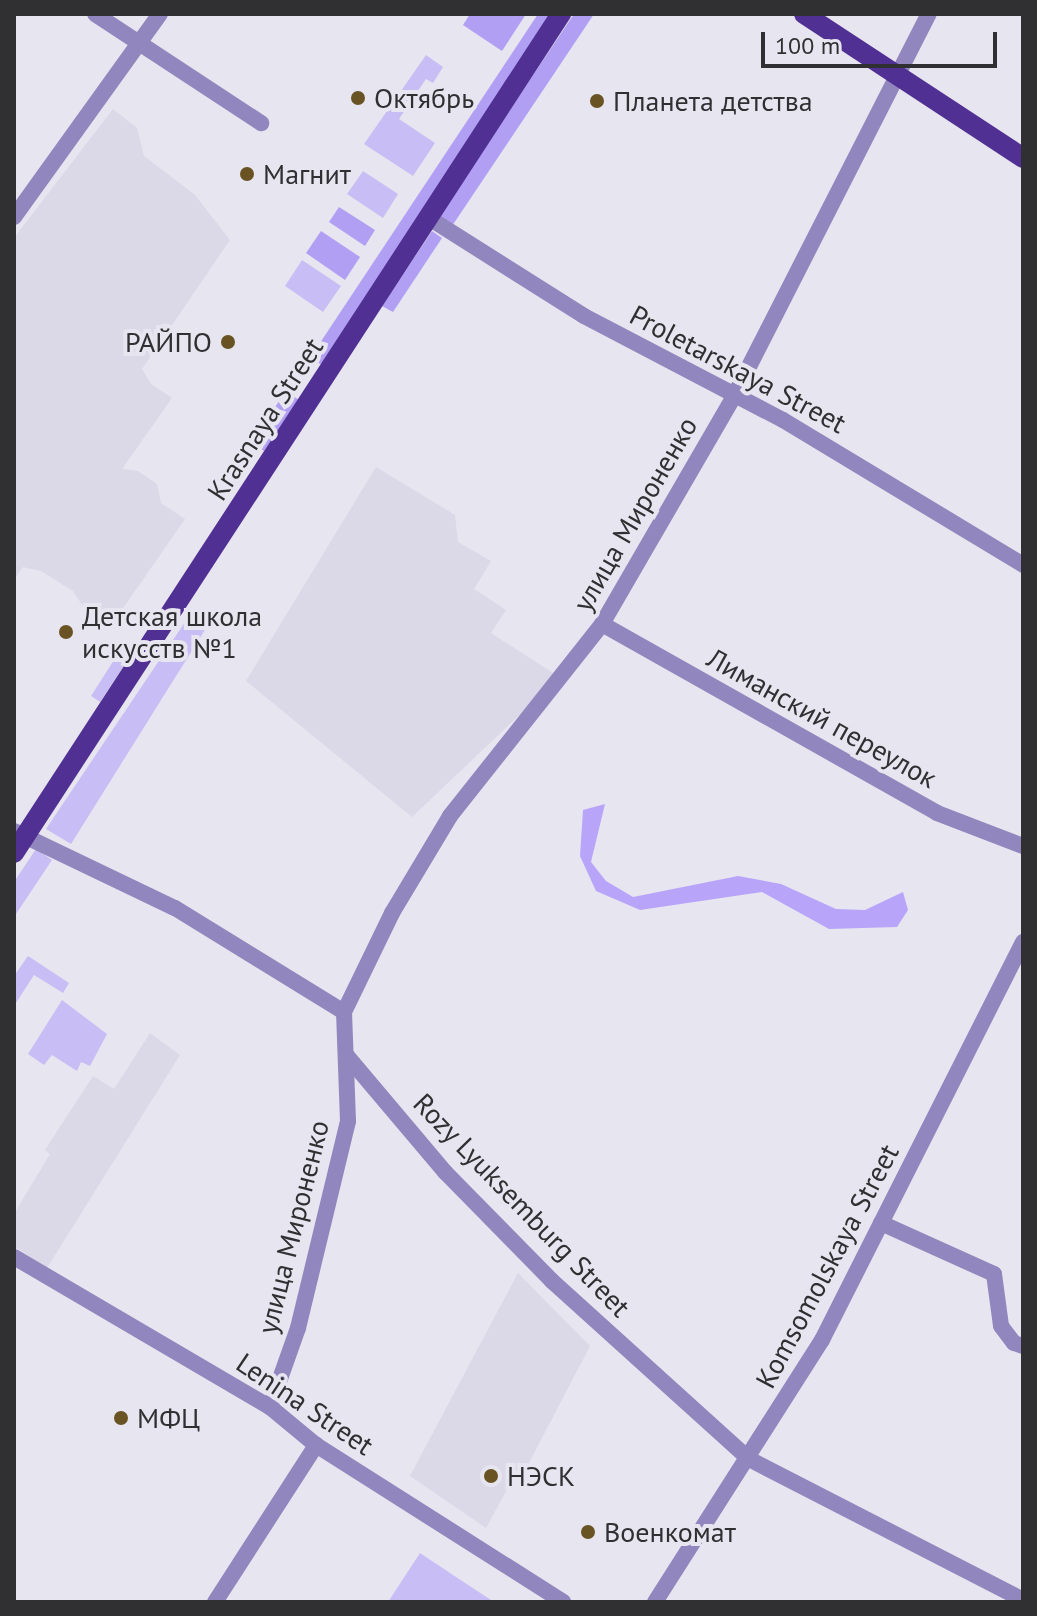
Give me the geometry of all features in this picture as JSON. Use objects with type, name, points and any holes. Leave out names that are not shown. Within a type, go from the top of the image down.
[{"type":"main road","name":"Krasnaya Street","points":[[17,840],[561,14]]},
{"type":"main road","points":[[804,14],[1023,158]]},
{"type":"street","points":[[95,14],[261,123]]},
{"type":"street","points":[[14,217],[160,14]]},
{"type":"street","name":"улица Мироненко","points":[[344,1012],[392,913],[450,816],[602,624],[734,396],[895,73],[929,14]]},
{"type":"street","name":"Proletarskaya Street","points":[[429,218],[584,316],[833,448],[1023,565]]},
{"type":"street","name":"Лиманский переулок","points":[[602,624],[937,813],[1023,846]]},
{"type":"street","points":[[17,840],[80,870],[175,908],[344,1012],[347,1056]]},
{"type":"street","name":"Komsomolskaya Street","points":[[655,1602],[749,1459],[822,1340],[1023,942]]},
{"type":"street","name":"улица Мироненко","points":[[270,1407],[298,1328],[348,1121],[347,1056]]},
{"type":"street","name":"Rozy Lyuksemburg Street","points":[[347,1056],[445,1172],[552,1281],[749,1459],[1023,1600]]},
{"type":"street","points":[[881,1223],[994,1274],[1001,1326],[1014,1343],[1023,1346]]},
{"type":"street","name":"Lenina Street","points":[[14,1257],[270,1407],[316,1445],[563,1602]]},
{"type":"street","points":[[215,1602],[316,1445]]},
{"type":"shaded area","points":[[470,14],[526,14],[502,51],[463,25]]},
{"type":"shaded area","points":[[538,14],[551,14],[322,365],[310,358]]},
{"type":"shaded area","points":[[574,14],[594,14],[452,226],[438,217]]},
{"type":"shaded area","points":[[426,55],[443,67],[433,83],[426,79],[399,119],[435,143],[413,176],[364,144]]},
{"type":"shaded area","points":[[113,109],[137,128],[144,156],[195,195],[230,240],[142,369],[151,384],[172,398],[122,469],[138,471],[157,484],[161,503],[185,519],[110,627],[84,608],[73,591],[41,571],[23,567],[14,580],[14,238]]},
{"type":"shaded area","points":[[363,171],[398,194],[383,218],[347,194]]},
{"type":"shaded area","points":[[339,207],[375,230],[365,246],[329,222]]},
{"type":"shaded area","points":[[321,231],[360,257],[345,280],[306,253]]},
{"type":"shaded area","points":[[432,231],[442,238],[393,312],[382,306]]},
{"type":"shaded area","points":[[302,260],[341,286],[323,312],[285,286]]},
{"type":"shaded area","points":[[286,391],[299,400],[264,451],[251,442]]},
{"type":"shaded area","points":[[376,467],[455,515],[458,542],[491,561],[474,589],[506,610],[491,633],[553,673],[532,703],[412,817],[246,681]]},
{"type":"shaded area","points":[[191,613],[208,625],[71,844],[46,829]]},
{"type":"shaded area","points":[[123,646],[133,652],[100,702],[91,696]]},
{"type":"shaded area","points":[[605,804],[591,862],[606,881],[633,897],[738,876],[781,884],[836,909],[865,910],[903,892],[908,910],[897,927],[829,929],[762,892],[640,910],[596,891],[580,856],[583,810]]},
{"type":"shaded area","points":[[36,849],[52,860],[14,917],[14,882]]},
{"type":"shaded area","points":[[28,956],[69,983],[63,993],[34,975],[14,1006],[14,976]]},
{"type":"shaded area","points":[[62,1000],[107,1034],[90,1066],[81,1062],[77,1071],[52,1055],[44,1065],[28,1054]]},
{"type":"shaded area","points":[[150,1033],[180,1055],[47,1268],[14,1246],[14,1214],[50,1154],[45,1150],[93,1076],[114,1089]]},
{"type":"shaded area","points":[[518,1273],[590,1346],[520,1480],[512,1480],[486,1528],[410,1476]]},
{"type":"shaded area","points":[[420,1553],[453,1575],[494,1602],[388,1602]]},
{"type":"place","name":"Октябрь","points":[[358,98]]},
{"type":"place","name":"Планета детства","points":[[597,101]]},
{"type":"place","name":"Магнит","points":[[247,174]]},
{"type":"place","name":"РАЙПО","points":[[228,342]]},
{"type":"place","name":"Детская школа искусств №1","points":[[66,632]]},
{"type":"place","name":"МФЦ","points":[[121,1418]]},
{"type":"place","name":"НЭСК","points":[[491,1476]]},
{"type":"place","name":"Военкомат","points":[[588,1532]]}]
